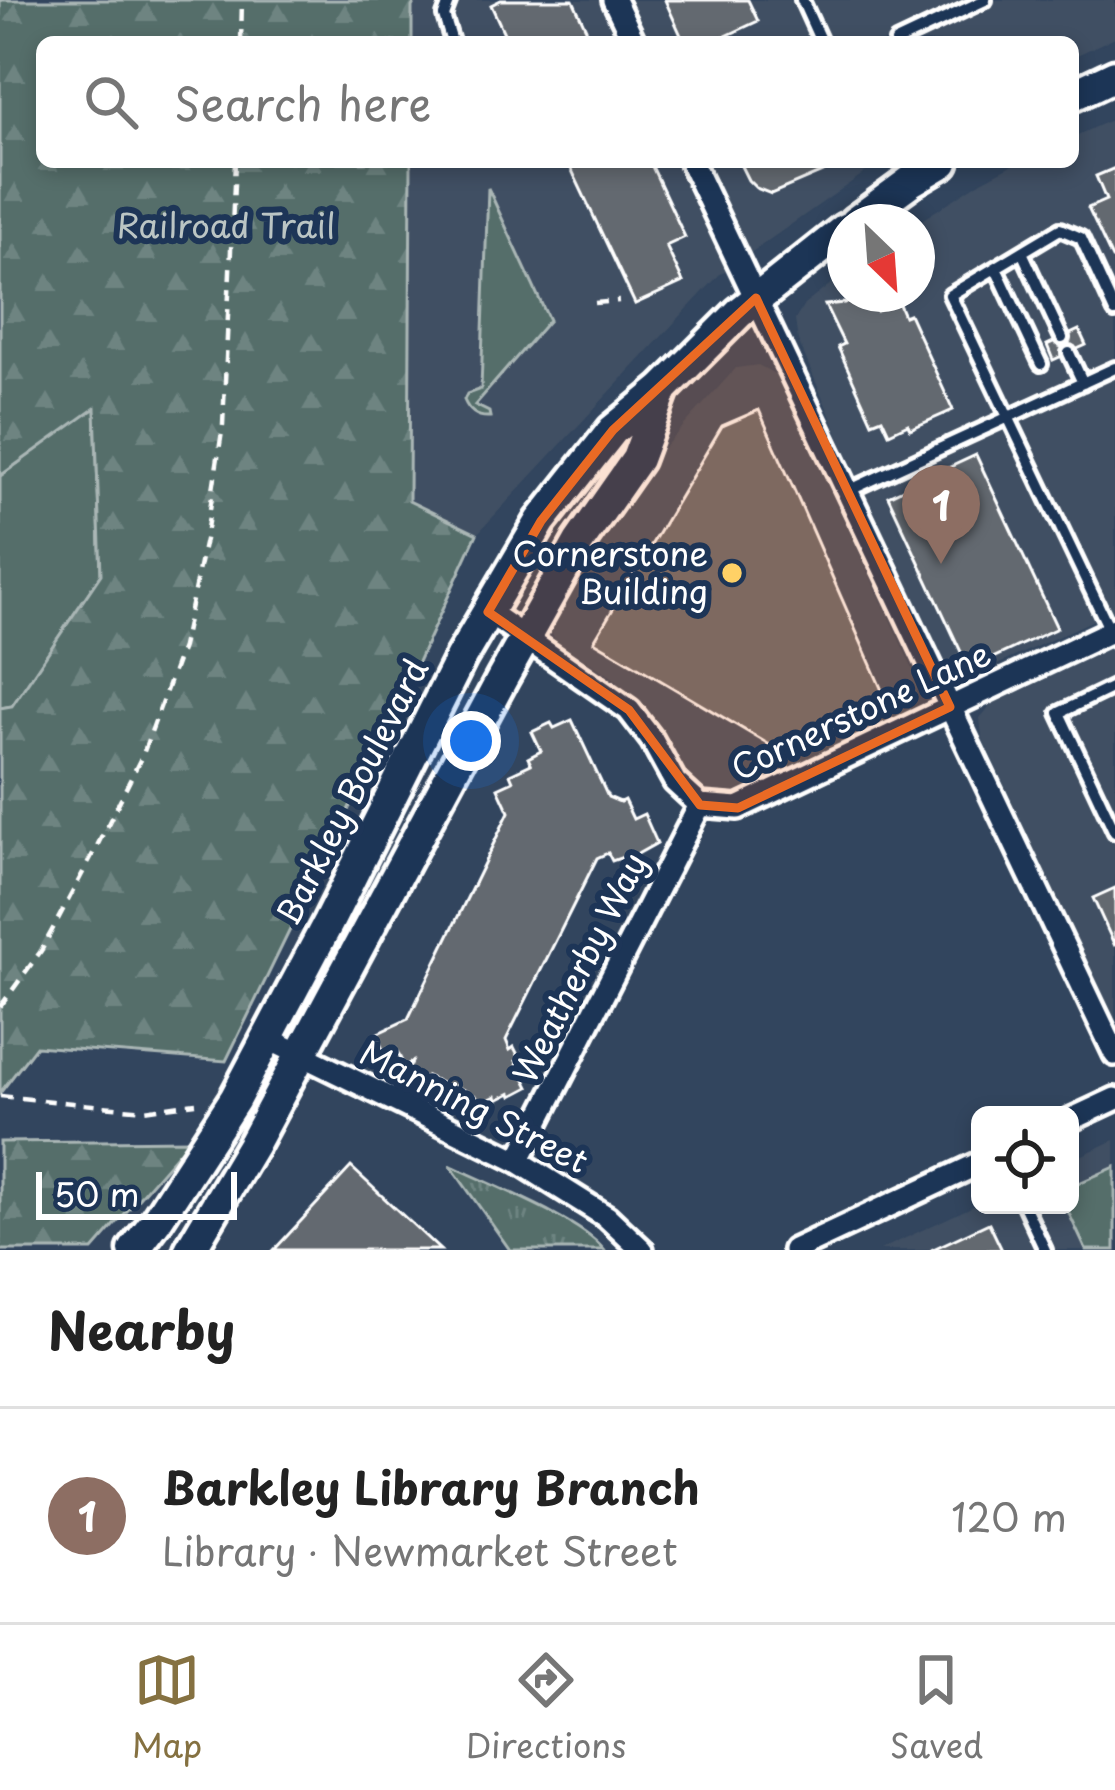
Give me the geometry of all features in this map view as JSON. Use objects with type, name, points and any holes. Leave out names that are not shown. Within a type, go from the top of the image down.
[{"type":"main road","points":[[1079,92],[1115,75]]},
{"type":"main road","points":[[880,204],[934,168]]},
{"type":"main road","name":"Barkley Boulevard","points":[[134,1250],[235,1099],[461,657],[541,521],[613,430],[663,389],[756,298],[827,243]]},
{"type":"main road","name":"Barkley Boulevard","points":[[190,1250],[253,1144],[579,542],[637,459],[663,389]]},
{"type":"street","points":[[614,0],[631,36]]},
{"type":"street","points":[[695,168],[1115,1054]]},
{"type":"street","name":"Cornerstone Lane","points":[[488,612],[629,710],[675,782],[700,805],[738,808],[1113,634]]},
{"type":"street","name":"Weatherby Way","points":[[518,1161],[700,805]]},
{"type":"street","name":"Manning Street","points":[[265,1037],[518,1161],[607,1217],[642,1250]]},
{"type":"street","points":[[1079,1116],[1115,1099]]},
{"type":"street","points":[[794,1250],[971,1167]]},
{"type":"lane","points":[[450,0],[444,16],[450,36]]},
{"type":"lane","points":[[802,0],[818,36]]},
{"type":"lane","points":[[909,36],[985,0]]},
{"type":"lane","points":[[1113,634],[950,295],[1060,229],[1081,238],[1115,312]]},
{"type":"lane","points":[[1022,252],[1062,338]]},
{"type":"lane","points":[[996,268],[1041,364]]},
{"type":"lane","points":[[1069,353],[1083,383]]},
{"type":"lane","points":[[848,491],[1115,368]]},
{"type":"lane","points":[[1115,686],[1059,713],[1115,832]]},
{"type":"lane","points":[[1028,1214],[1046,1250]]},
{"type":"path","points":[[241,36],[242,0]]},
{"type":"path","points":[[0,1007],[41,951],[95,850],[143,754],[182,647],[223,425],[235,168]]},
{"type":"path","points":[[596,303],[620,301]]},
{"type":"path","points":[[0,1096],[144,1110],[198,1103],[208,1094]]},
{"type":"highlighted area","points":[[756,298],[950,707],[738,808],[700,805],[629,710],[488,612],[541,521],[613,430]]},
{"type":"shaded area","points":[[416,0],[1115,0],[1115,37],[1079,54],[1079,36],[412,36]]},
{"type":"shaded area","points":[[1115,118],[1115,610],[973,676],[957,677],[947,666],[847,455],[798,340],[795,320],[804,305],[827,287],[827,312],[935,312],[935,211],[1007,168],[1079,168],[1079,134]]},
{"type":"shaded area","points":[[411,168],[871,168],[719,275],[477,534],[409,502]]},
{"type":"shaded area","points":[[758,365],[777,375],[918,680],[916,699],[907,714],[733,793],[709,794],[689,783],[646,716],[612,677],[556,642],[548,627],[550,610],[632,483],[736,368]]},
{"type":"shaded area","points":[[1115,646],[1115,1023],[982,737],[980,718],[992,704]]},
{"type":"shaded area","points":[[1115,1140],[1115,1250],[880,1250],[971,1207],[971,1214],[1079,1214],[1079,1157]]},
{"type":"green space","name":"Railroad Trail","points":[[0,0],[416,0],[412,36],[36,36],[36,168],[411,168],[409,501],[477,534],[226,1061],[36,1046],[0,1093],[0,708],[12,706],[101,574],[95,408],[0,476]]},
{"type":"green space","points":[[488,188],[549,320],[475,405],[489,412],[490,417],[485,417],[474,413],[464,400],[481,389]]},
{"type":"green space","points":[[95,407],[101,574],[12,706],[0,708],[0,476]]},
{"type":"green space","points":[[189,1140],[93,1250],[0,1250],[0,1142]]},
{"type":"green space","points":[[450,1165],[555,1214],[604,1250],[510,1250]]},
{"type":"green space","points":[[1115,1167],[1115,1250],[1086,1250],[1069,1214],[1079,1214],[1079,1183]]},
{"type":"building","points":[[501,0],[573,0],[589,36],[505,36],[491,5]]},
{"type":"building","points":[[665,0],[748,0],[758,21],[726,36],[681,36]]},
{"type":"building","points":[[571,168],[653,168],[685,237],[666,246],[683,282],[635,304]]},
{"type":"building","points":[[742,168],[827,170],[771,194],[748,180]]},
{"type":"building","points":[[1115,168],[1112,259],[1088,208],[1106,200],[1096,176]]},
{"type":"building","points":[[828,312],[909,314],[953,410],[889,433],[882,418],[872,422],[838,347],[844,344]]},
{"type":"building","points":[[1079,330],[1086,345],[1053,360],[1047,345]]},
{"type":"building","name":"Cornerstone Building","points":[[759,410],[888,704],[780,751],[594,641],[722,426]]},
{"type":"building","points":[[976,455],[1057,628],[969,669],[888,496]]},
{"type":"building","points":[[572,720],[608,797],[624,800],[633,819],[644,814],[657,843],[625,861],[623,857],[612,861],[608,853],[597,858],[506,1040],[520,1059],[516,1061],[529,1087],[480,1104],[476,1096],[455,1086],[408,1071],[412,1062],[404,1066],[396,1049],[385,1054],[376,1034],[408,1019],[509,812],[498,788],[513,781],[510,774],[531,764],[528,758],[541,751],[532,732]]},
{"type":"building","points":[[1115,888],[1115,946],[1093,898]]},
{"type":"building","points":[[351,1167],[440,1250],[274,1250]]},
{"type":"building","points":[[989,1223],[1002,1250],[931,1250]]},
{"type":"place","name":"Barkley Library Branch","points":[[941,564]]},
{"type":"place","name":"Cornerstone Building","points":[[732,573]]}]
